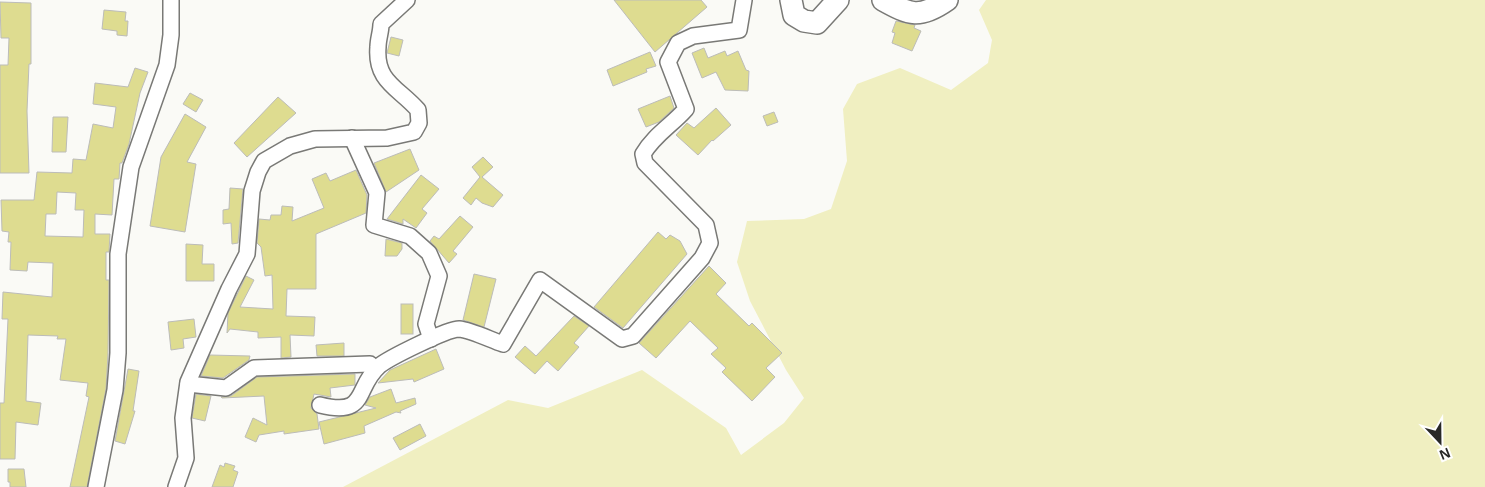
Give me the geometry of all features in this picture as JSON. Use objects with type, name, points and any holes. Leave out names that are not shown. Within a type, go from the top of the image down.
[{"type":"main road","points":[[790,0],[794,15],[804,22],[817,23],[838,0]]},
{"type":"main road","points":[[883,0],[904,13],[916,14],[948,0]]},
{"type":"street","points":[[96,487],[114,390],[118,352],[118,254],[131,167],[167,65],[171,35],[171,0]]},
{"type":"street","points":[[176,487],[186,458],[183,418],[188,384],[229,290],[248,254],[252,191],[264,161],[279,152],[315,139],[387,138],[414,132],[419,123],[418,110],[387,83],[380,71],[378,54],[381,24],[407,0]]},
{"type":"street","points":[[320,404],[337,409],[348,407],[357,401],[379,366],[431,339],[458,329],[503,344],[540,280],[622,339],[633,336],[702,258],[710,243],[706,225],[645,162],[643,154],[658,135],[674,123],[686,109],[668,62],[678,43],[693,36],[740,30],[744,0]]},
{"type":"street","points":[[352,138],[377,193],[374,225],[410,236],[429,253],[439,276],[426,324],[431,339]]},
{"type":"street","points":[[188,384],[226,388],[254,368],[370,364]]},
{"type":"green space","points":[[986,0],[1485,0],[1485,487],[343,487],[508,400],[548,408],[642,370],[726,428],[741,455],[784,423],[804,398],[786,370],[750,301],[737,262],[747,221],[804,219],[831,209],[847,161],[843,109],[857,84],[900,68],[951,90],[988,63],[992,40],[979,10]]},
{"type":"building","points":[[614,0],[701,0],[707,7],[655,52]]},
{"type":"building","points":[[0,2],[31,3],[31,64],[29,64],[27,111],[29,173],[0,173],[0,65],[8,65],[9,38],[1,38]]},
{"type":"building","points":[[104,10],[126,12],[125,21],[128,21],[127,36],[117,35],[117,31],[102,29]]},
{"type":"building","points":[[896,21],[915,25],[914,28],[921,31],[912,51],[892,43],[895,33],[892,32]]},
{"type":"building","points":[[391,37],[403,40],[399,56],[387,53]]},
{"type":"building","points":[[704,48],[708,58],[725,51],[727,56],[738,51],[746,70],[749,71],[748,91],[725,90],[716,72],[702,78],[692,53]]},
{"type":"building","points":[[650,52],[656,66],[646,69],[647,72],[613,86],[607,70]]},
{"type":"building","points":[[135,68],[148,72],[140,93],[129,144],[122,163],[120,163],[119,179],[114,179],[112,215],[95,214],[95,234],[110,234],[109,252],[106,252],[106,280],[109,280],[106,389],[87,487],[70,487],[89,397],[86,396],[88,383],[60,380],[66,339],[57,339],[58,336],[28,335],[26,401],[41,403],[38,425],[16,422],[15,459],[0,459],[0,403],[4,403],[8,319],[2,319],[3,292],[52,297],[53,263],[28,262],[27,271],[10,270],[11,242],[8,242],[9,232],[2,231],[1,200],[34,200],[37,172],[72,173],[73,159],[86,160],[93,124],[113,128],[116,107],[93,104],[95,83],[128,87]],"holes":[[[57,192],[76,193],[75,210],[84,210],[83,237],[45,236],[46,214],[56,214]]]},
{"type":"building","points":[[190,93],[203,100],[196,112],[183,104]]},
{"type":"building","points":[[670,96],[674,108],[659,122],[646,127],[638,109]]},
{"type":"building","points":[[278,97],[296,113],[247,157],[234,143]]},
{"type":"building","points":[[716,108],[731,125],[712,140],[698,155],[676,135],[687,123],[694,128]]},
{"type":"building","points":[[774,112],[778,122],[767,126],[763,116]]},
{"type":"building","points":[[185,114],[206,127],[187,162],[196,164],[185,232],[150,226],[161,157]]},
{"type":"building","points":[[53,117],[68,117],[66,152],[52,152]]},
{"type":"building","points":[[410,149],[419,170],[386,192],[374,163]]},
{"type":"building","points":[[483,157],[493,167],[482,177],[503,195],[493,207],[482,203],[476,198],[471,205],[463,198],[480,177],[472,167]]},
{"type":"building","points":[[356,170],[367,195],[366,213],[316,234],[316,289],[287,289],[286,316],[315,317],[314,336],[290,335],[291,357],[281,358],[281,337],[258,338],[258,332],[230,329],[227,333],[228,313],[246,276],[254,280],[240,307],[273,309],[272,275],[265,276],[261,247],[257,243],[259,219],[270,220],[271,215],[281,215],[282,206],[293,207],[292,221],[324,208],[312,179],[326,173],[330,181]]},
{"type":"building","points":[[421,175],[439,189],[422,209],[427,213],[416,228],[403,219],[403,224],[387,219]]},
{"type":"building","points":[[230,188],[243,189],[238,243],[232,244],[231,223],[223,224],[223,210],[229,209]]},
{"type":"building","points":[[460,216],[473,227],[453,251],[457,254],[449,263],[430,241],[434,236],[439,239]]},
{"type":"building","points":[[658,232],[666,239],[670,235],[680,241],[687,254],[623,328],[594,307]]},
{"type":"building","points":[[386,239],[402,243],[402,249],[397,256],[385,256]]},
{"type":"building","points":[[186,244],[203,245],[202,264],[214,264],[214,281],[186,281]]},
{"type":"building","points":[[709,266],[726,283],[716,294],[749,326],[752,323],[782,353],[766,368],[775,377],[752,401],[722,372],[726,368],[711,354],[718,348],[690,321],[656,358],[639,343]]},
{"type":"building","points":[[474,274],[496,279],[484,327],[463,320]]},
{"type":"building","points":[[401,304],[413,304],[413,334],[401,334]]},
{"type":"building","points":[[574,316],[589,326],[574,343],[579,347],[558,371],[547,361],[535,374],[515,357],[525,346],[536,356]]},
{"type":"building","points":[[194,319],[196,337],[183,339],[184,348],[171,350],[168,322]]},
{"type":"building","points":[[344,343],[344,356],[317,356],[316,345]]},
{"type":"building","points":[[436,349],[444,369],[414,382],[413,379],[378,383],[390,370]]},
{"type":"building","points":[[210,355],[250,356],[249,360],[223,378],[201,376]]},
{"type":"building","points":[[128,369],[139,371],[133,411],[135,411],[125,444],[115,441]]},
{"type":"building","points":[[355,374],[355,385],[330,388],[331,397],[314,394],[311,408],[317,414],[319,429],[259,435],[256,442],[245,437],[253,418],[267,425],[264,396],[221,397],[231,396],[257,377]]},
{"type":"building","points":[[391,389],[396,403],[415,398],[416,404],[400,411],[401,413],[396,412],[364,426],[365,433],[324,444],[319,422],[376,408],[365,405],[370,397]]},
{"type":"building","points":[[196,394],[211,396],[205,421],[192,418]]},
{"type":"building","points":[[420,424],[426,436],[400,450],[393,438]]},
{"type":"building","points":[[225,463],[235,466],[233,470],[238,472],[233,487],[212,487],[220,465],[224,467]]},
{"type":"building","points":[[8,469],[24,469],[26,487],[10,487]]}]
